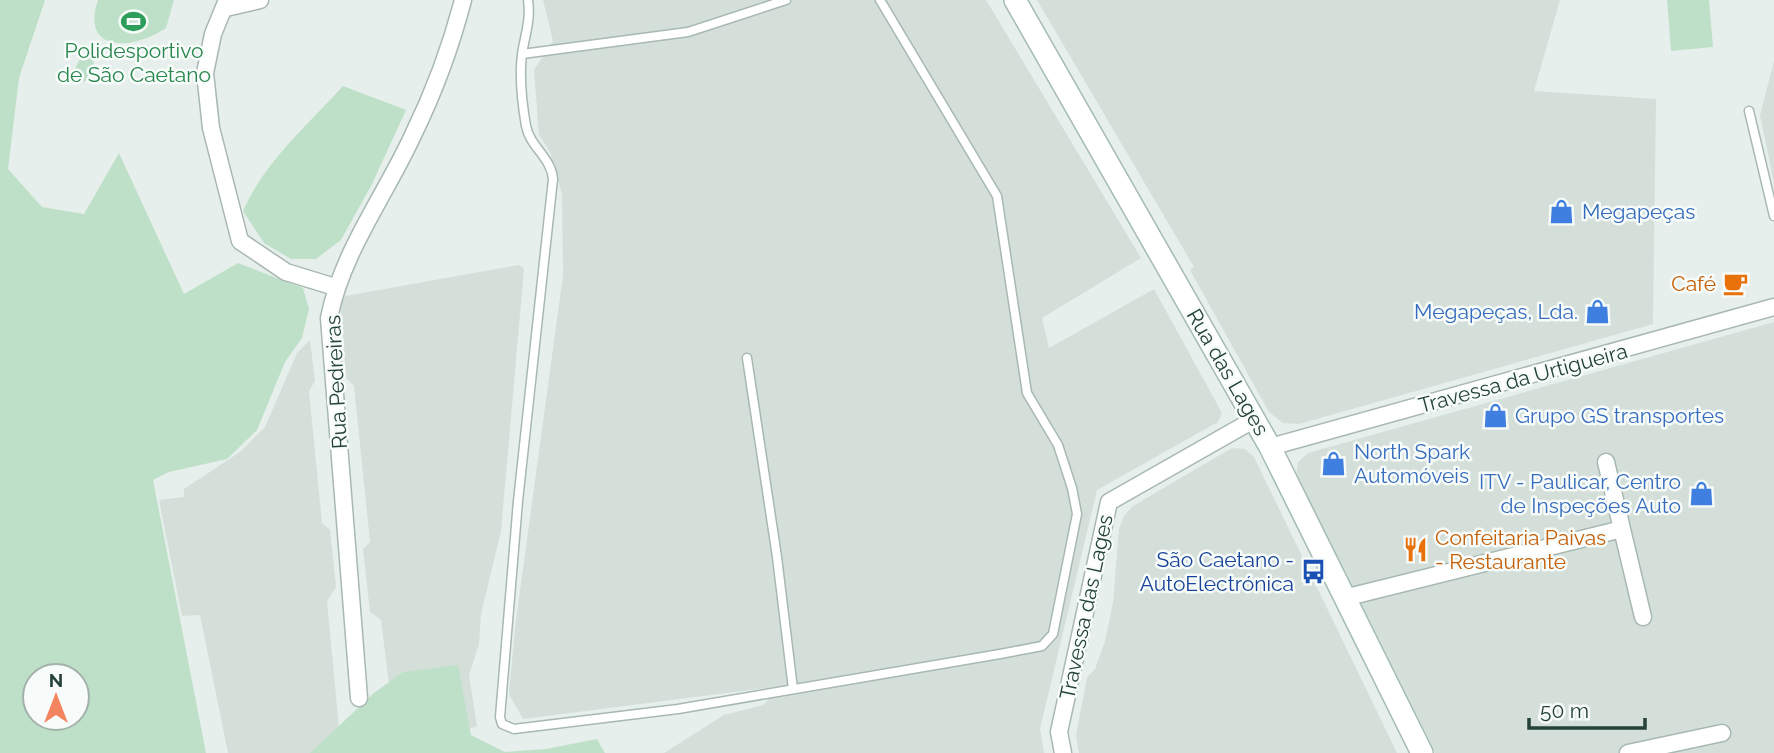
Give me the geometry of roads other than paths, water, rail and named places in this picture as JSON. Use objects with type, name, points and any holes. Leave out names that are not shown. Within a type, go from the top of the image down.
[{"type":"main road","name":"Rua das Lages","points":[[1015,0],[1255,419],[1422,753]]},
{"type":"street","points":[[226,4],[260,0]]},
{"type":"street","points":[[335,287],[414,134],[455,31],[463,0]]},
{"type":"street","name":"Rua Pedreiras","points":[[226,4],[213,34],[205,73],[211,128],[240,241],[286,272],[335,287],[329,318],[359,698]]},
{"type":"street","name":"Travessa da Urtigueira","points":[[1270,447],[1774,307]]},
{"type":"street","name":"Travessa das Lages","points":[[1063,753],[1059,733],[1109,502],[1255,419]]},
{"type":"street","points":[[1606,462],[1643,617]]},
{"type":"street","points":[[1344,597],[1622,529]]},
{"type":"street","points":[[1628,753],[1722,733]]},
{"type":"lane","points":[[528,0],[530,23],[522,54],[526,129],[530,139],[550,164],[553,179],[518,501],[500,717],[502,724],[514,729],[678,709],[1042,646],[1053,634],[1077,514],[1073,488],[1058,445],[1027,393],[997,196],[880,0]]},
{"type":"lane","points":[[522,54],[673,35],[786,0]]},
{"type":"lane","points":[[1749,111],[1774,216]]},
{"type":"lane","points":[[747,358],[777,557],[793,689]]},
{"type":"place","name":"Polidesportivo de São Caetano","points":[[134,21]]},
{"type":"place","name":"Megapeças","points":[[1562,211]]},
{"type":"place","name":"Café","points":[[1736,283]]},
{"type":"place","name":"Megapeças, Lda.","points":[[1598,311]]},
{"type":"place","name":"Grupo GS transportes","points":[[1495,415]]},
{"type":"place","name":"North Spark Automóveis","points":[[1334,463]]},
{"type":"place","name":"ITV - Paulicar, Centro de Inspeções Auto","points":[[1701,493]]},
{"type":"place","name":"Confeitaria Paivas - Restaurante","points":[[1415,549]]},
{"type":"place","name":"São Caetano - AutoElectrónica","points":[[1314,571]]}]
